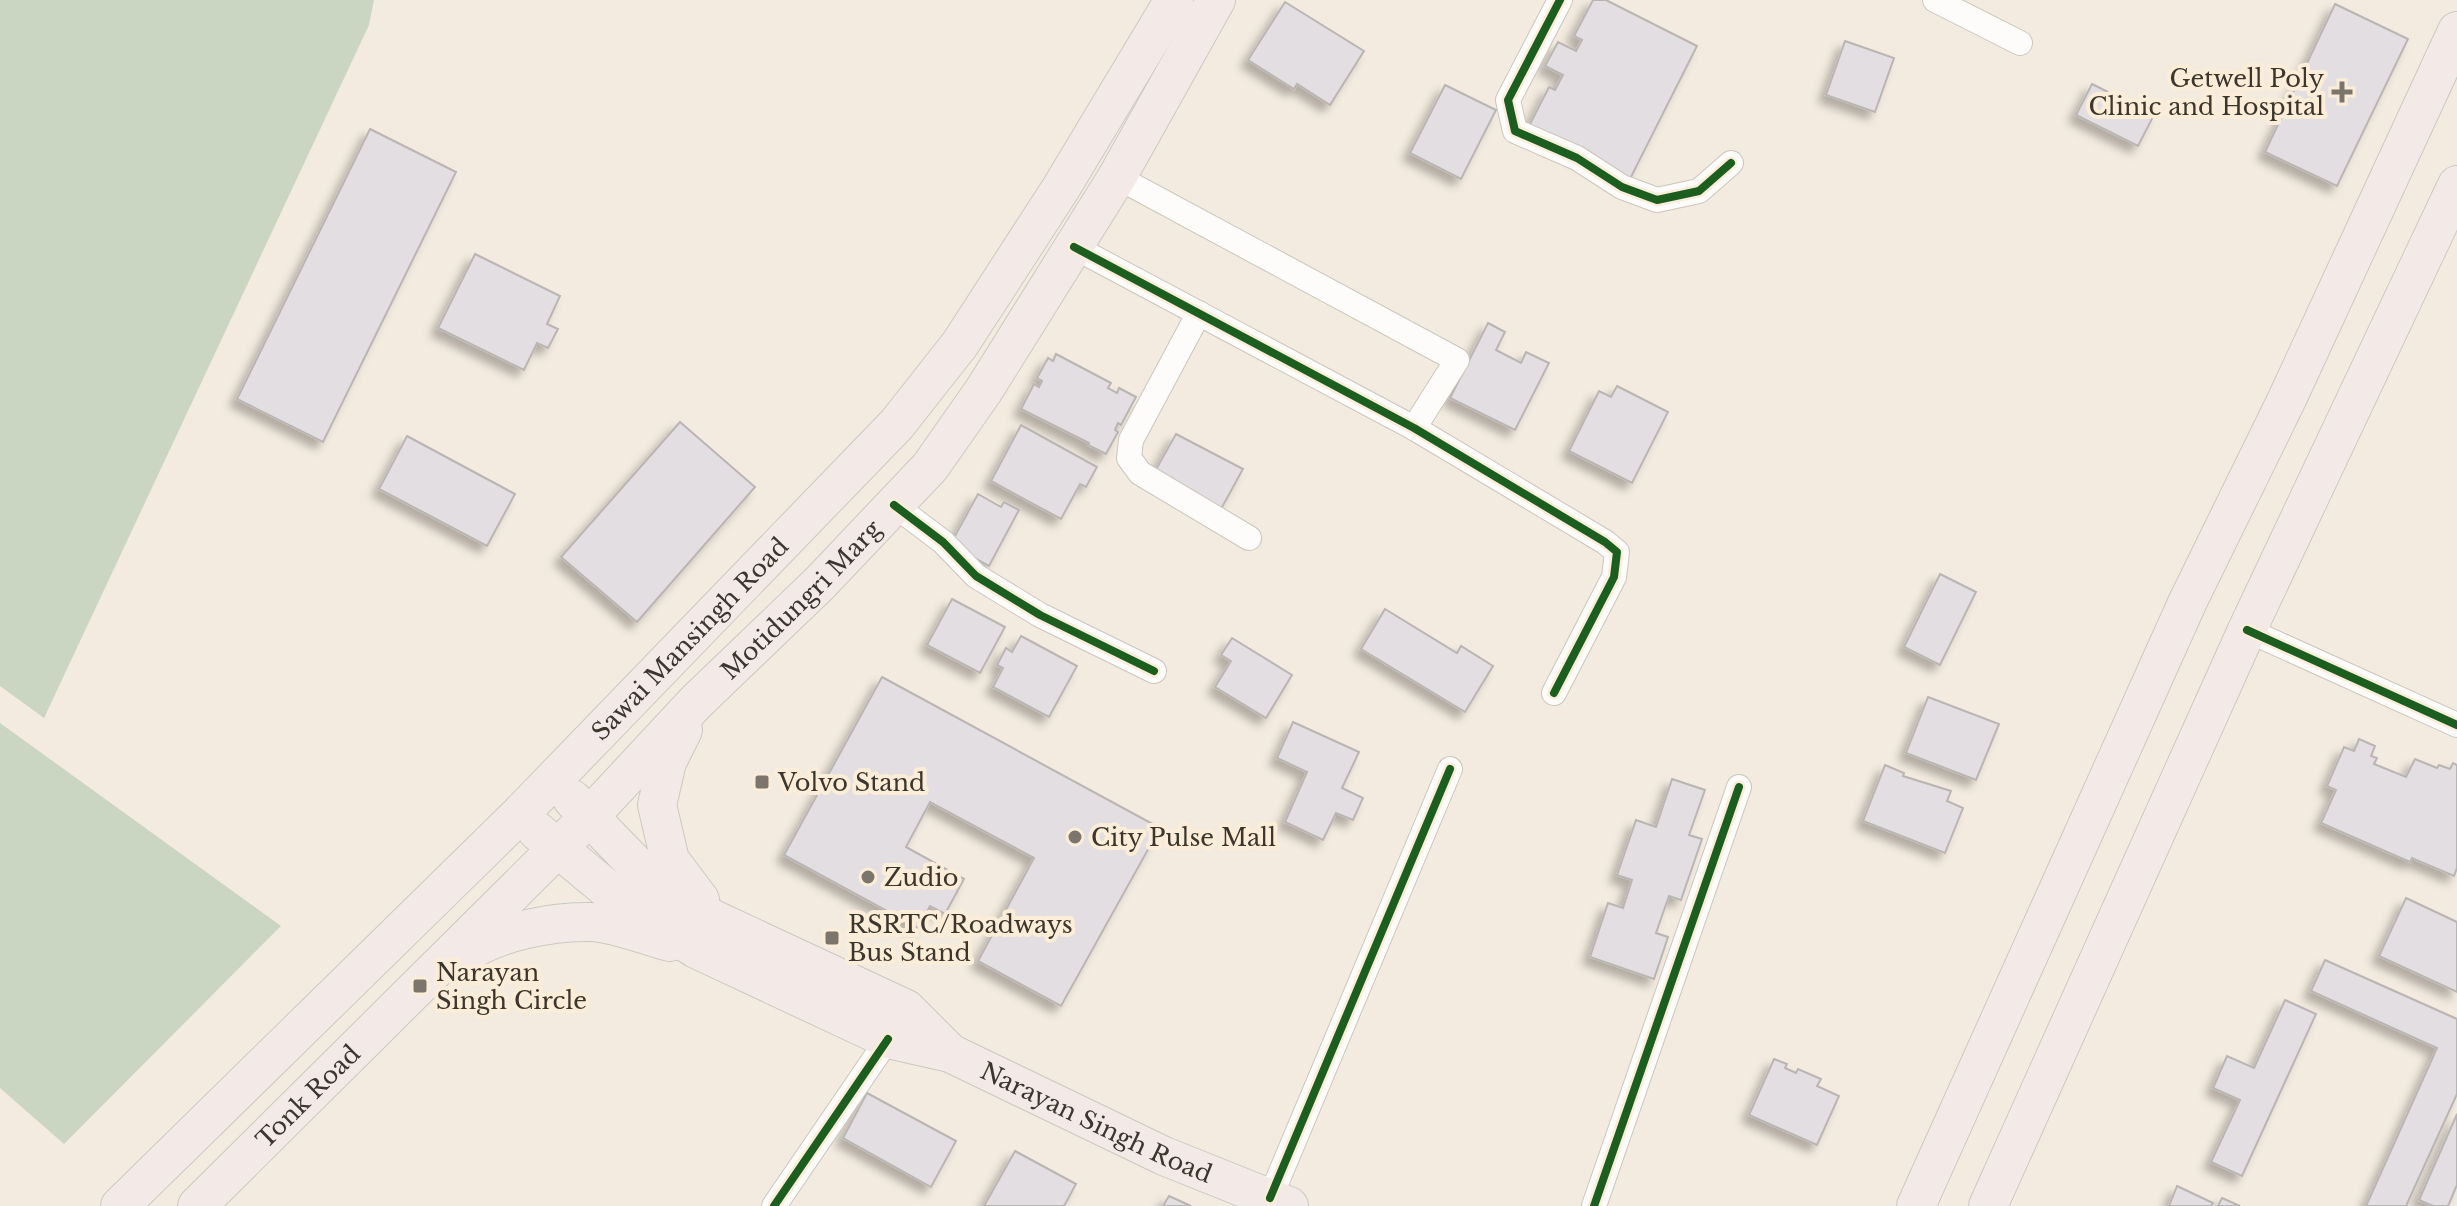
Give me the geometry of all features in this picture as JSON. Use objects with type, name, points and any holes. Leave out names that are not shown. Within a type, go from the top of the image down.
[{"type":"main road","name":"Sawai Mansingh Road","points":[[120,1206],[520,814],[897,424],[969,331],[1061,188],[1174,0]]},
{"type":"main road","name":"Motidungri Marg","points":[[420,986],[588,818],[696,702],[820,583],[930,467],[975,403],[1117,177],[1216,0]]},
{"type":"main road","points":[[1916,1206],[2188,601],[2287,399],[2457,31]]},
{"type":"main road","points":[[1988,1206],[2247,630],[2457,185]]},
{"type":"main road","points":[[2287,399],[2344,424]]},
{"type":"main road","points":[[696,702],[667,762],[657,805],[670,860],[705,934]]},
{"type":"main road","points":[[554,779],[588,818],[705,934],[888,1039],[950,1053]]},
{"type":"main road","points":[[520,814],[556,849],[612,893],[705,934],[906,1009],[950,1053]]},
{"type":"main road","points":[[420,986],[481,943],[522,929],[592,922],[705,934]]},
{"type":"main road","name":"Tonk Road","points":[[197,1206],[420,986]]},
{"type":"main road","name":"Narayan Singh Road","points":[[950,1053],[1164,1156],[1279,1202]]},
{"type":"street","points":[[1560,0],[1508,100],[1515,131],[1577,158],[1622,187],[1657,200],[1699,191],[1731,163]]},
{"type":"street","points":[[1935,0],[2020,43]]},
{"type":"street","points":[[1117,177],[1457,360],[1414,428]]},
{"type":"street","points":[[1074,247],[1414,428],[1617,552],[1614,577],[1554,693]]},
{"type":"street","points":[[1199,313],[1131,440],[1129,458],[1140,473],[1249,538]]},
{"type":"street","points":[[894,505],[943,542],[976,576],[1040,615],[1154,671]]},
{"type":"street","points":[[2247,630],[2457,725]]},
{"type":"street","points":[[1279,1202],[1450,769]]},
{"type":"street","points":[[1594,1206],[1739,787]]},
{"type":"street","points":[[774,1206],[888,1039]]},
{"type":"green space","points":[[0,0],[374,0],[369,25],[44,718],[0,686]]},
{"type":"green space","points":[[0,723],[281,926],[64,1144],[0,1088]]},
{"type":"building","points":[[1593,0],[1606,0],[1697,46],[1630,179],[1528,128],[1549,87],[1555,90],[1563,75],[1545,66],[1558,42],[1576,51],[1582,40],[1574,36]]},
{"type":"building","points":[[1285,2],[1364,51],[1330,105],[1297,84],[1294,89],[1248,60]]},
{"type":"building","points":[[2335,4],[2408,39],[2337,186],[2265,152]]},
{"type":"building","points":[[1845,41],[1894,58],[1875,112],[1826,95]]},
{"type":"building","points":[[2092,84],[2154,115],[2138,146],[2076,115]]},
{"type":"building","points":[[1445,85],[1496,110],[1461,179],[1410,153]]},
{"type":"building","points":[[370,129],[456,172],[323,442],[237,399]]},
{"type":"building","points":[[475,254],[560,296],[547,324],[558,329],[548,348],[537,343],[524,370],[438,328]]},
{"type":"building","points":[[1488,323],[1505,332],[1496,350],[1521,363],[1526,352],[1549,363],[1515,430],[1450,398]]},
{"type":"building","points":[[1056,354],[1111,383],[1108,388],[1117,393],[1119,388],[1136,397],[1121,425],[1118,423],[1115,430],[1118,432],[1106,454],[1021,409],[1034,384],[1039,387],[1042,381],[1037,378],[1048,358],[1053,361]]},
{"type":"building","points":[[1617,386],[1668,412],[1632,483],[1569,451],[1599,391],[1611,397]]},
{"type":"building","points":[[680,422],[755,487],[637,622],[561,557]]},
{"type":"building","points":[[1021,425],[1097,467],[1086,487],[1080,484],[1061,519],[991,481]]},
{"type":"building","points":[[1176,434],[1243,469],[1221,509],[1154,473]]},
{"type":"building","points":[[407,436],[515,494],[487,546],[379,489]]},
{"type":"building","points":[[978,494],[1001,507],[1004,502],[1019,510],[989,566],[950,545]]},
{"type":"building","points":[[1940,574],[1976,592],[1940,665],[1904,647]]},
{"type":"building","points":[[952,599],[1005,627],[980,673],[927,645]]},
{"type":"building","points":[[1385,609],[1457,653],[1461,646],[1493,666],[1465,712],[1361,649]]},
{"type":"building","points":[[1021,636],[1077,666],[1049,717],[993,687],[1003,668],[997,665],[1006,648],[1012,652]]},
{"type":"building","points":[[1232,638],[1292,675],[1266,718],[1215,687],[1231,661],[1221,655]]},
{"type":"building","name":"City Pulse Mall","points":[[882,677],[1160,828],[1061,1006],[978,961],[1034,858],[930,802],[906,847],[964,879],[945,914],[930,906],[918,928],[784,855]]},
{"type":"building","points":[[1928,697],[1999,724],[1976,780],[1906,753]]},
{"type":"building","points":[[1293,722],[1359,752],[1342,788],[1363,798],[1353,820],[1336,813],[1323,840],[1285,822],[1307,772],[1277,758]]},
{"type":"building","points":[[2359,739],[2375,746],[2371,756],[2377,758],[2374,764],[2406,777],[2415,759],[2437,768],[2439,765],[2450,769],[2453,763],[2457,765],[2457,868],[2454,876],[2412,858],[2410,862],[2321,823],[2336,790],[2327,786],[2344,747],[2354,751]]},
{"type":"building","points":[[1885,765],[1904,773],[1903,776],[1951,791],[1947,801],[1963,808],[1945,853],[1863,821]]},
{"type":"building","points":[[1672,779],[1705,790],[1689,835],[1702,839],[1681,900],[1669,896],[1656,933],[1668,937],[1654,979],[1590,957],[1608,903],[1623,908],[1632,880],[1617,875],[1636,820],[1656,827]]},
{"type":"building","points":[[2406,898],[2457,922],[2457,992],[2379,956]]},
{"type":"building","points":[[2325,960],[2457,1019],[2457,1094],[2406,1206],[2366,1206],[2437,1048],[2311,991]]},
{"type":"building","points":[[2285,1000],[2316,1014],[2242,1176],[2211,1162],[2240,1100],[2213,1088],[2227,1056],[2254,1068]]},
{"type":"building","points":[[1774,1059],[1787,1064],[1785,1068],[1796,1073],[1798,1069],[1821,1079],[1817,1086],[1839,1096],[1817,1145],[1749,1115]]},
{"type":"building","points":[[867,1093],[956,1141],[931,1187],[843,1138]]},
{"type":"building","points":[[2457,1114],[2457,1185],[2448,1206],[2433,1206],[2419,1200]]},
{"type":"building","points":[[1015,1151],[1076,1184],[1064,1206],[984,1206]]},
{"type":"building","points":[[2177,1186],[2213,1203],[2211,1206],[2169,1206]]},
{"type":"building","points":[[1169,1196],[1191,1206],[1163,1206]]},
{"type":"building","points":[[2222,1198],[2240,1206],[2218,1206]]},
{"type":"cycle path","points":[[1560,0],[1508,100],[1515,131],[1577,158],[1622,187],[1657,200],[1699,191],[1731,163]]},
{"type":"cycle path","points":[[1074,247],[1414,428],[1617,552],[1614,577],[1554,693]]},
{"type":"cycle path","points":[[894,505],[943,542],[976,576],[1040,615],[1154,671]]},
{"type":"cycle path","points":[[2247,630],[2457,725]]},
{"type":"cycle path","points":[[1270,1198],[1450,769]]},
{"type":"cycle path","points":[[1594,1206],[1739,787]]},
{"type":"cycle path","points":[[774,1206],[888,1039]]},
{"type":"place","name":"Getwell Poly Clinic and Hospital","points":[[2342,92]]},
{"type":"place","name":"Volvo Stand","points":[[762,782]]},
{"type":"place","name":"City Pulse Mall","points":[[1075,837]]},
{"type":"place","name":"Zudio","points":[[868,877]]},
{"type":"place","name":"RSRTC/Roadways Bus Stand","points":[[832,938]]},
{"type":"place","name":"Narayan Singh Circle","points":[[420,986]]}]
